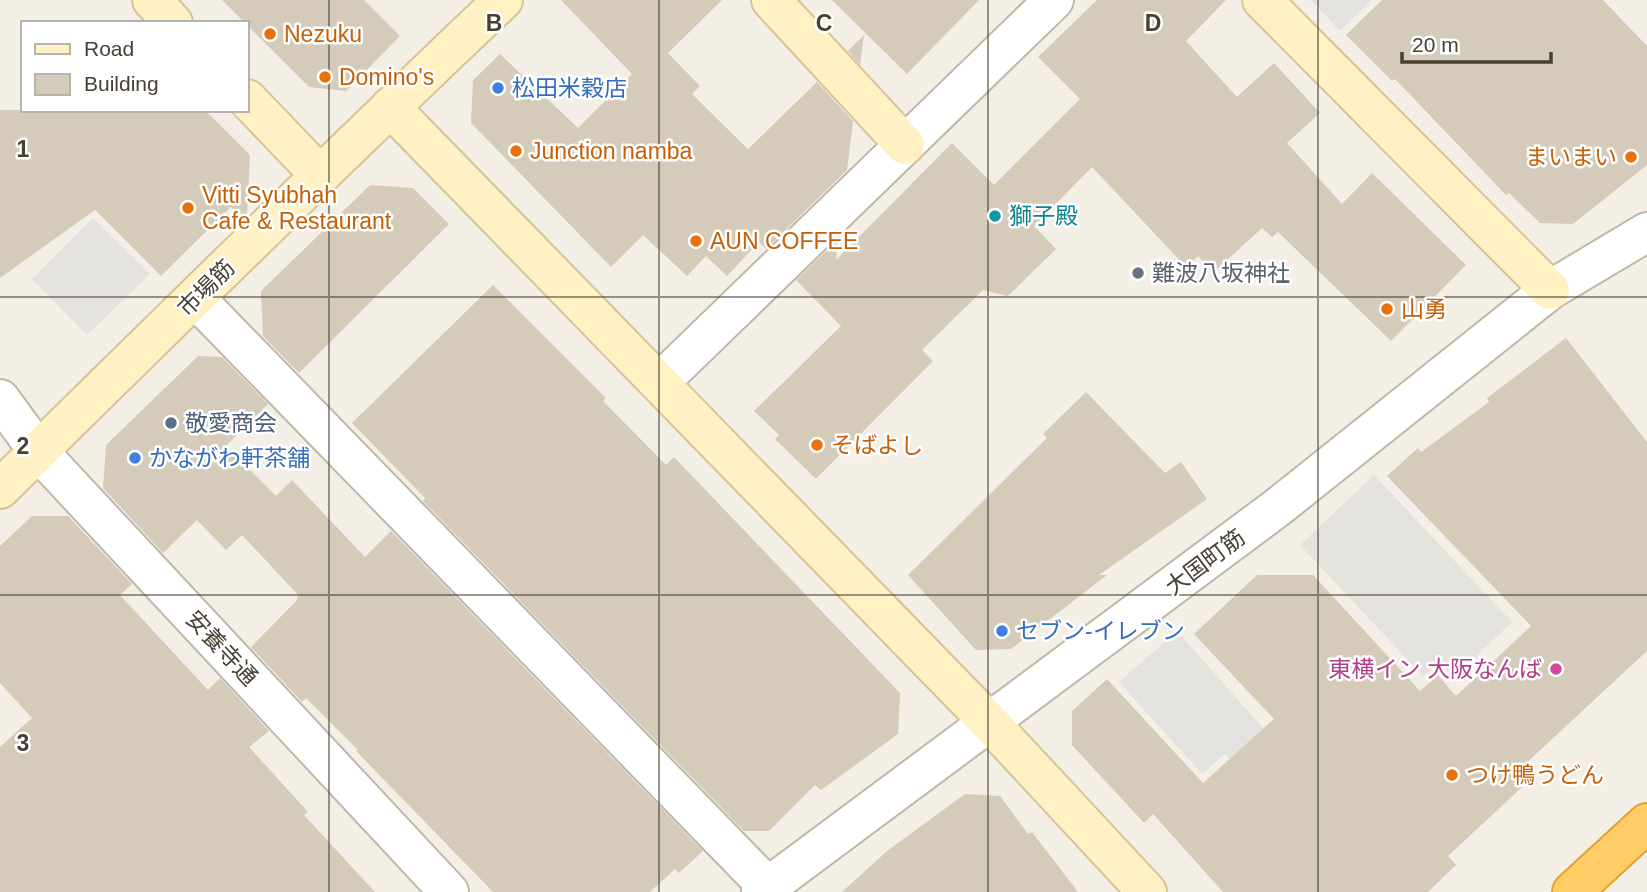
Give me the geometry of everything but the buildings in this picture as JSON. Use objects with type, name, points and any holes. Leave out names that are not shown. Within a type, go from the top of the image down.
[{"type":"highway","points":[[1572,892],[1647,823]]},
{"type":"street","points":[[152,0],[171,21]]},
{"type":"street","name":"市場筋","points":[[0,489],[196,299],[318,174],[503,0]]},
{"type":"street","points":[[771,0],[905,145]]},
{"type":"street","points":[[659,383],[1054,0]]},
{"type":"street","points":[[1262,0],[1550,290]]},
{"type":"street","points":[[248,100],[318,174]]},
{"type":"street","points":[[390,107],[990,723],[1147,892]]},
{"type":"street","name":"大国町筋","points":[[765,890],[1278,507],[1550,290],[1647,232]]},
{"type":"street","points":[[196,299],[765,890]]},
{"type":"street","name":"安養寺通","points":[[0,399],[38,451],[449,892]]},
{"type":"shaded area","points":[[1311,0],[1372,0],[1340,31]]},
{"type":"shaded area","points":[[93,218],[150,274],[87,335],[32,279]]},
{"type":"shaded area","points":[[1374,475],[1512,622],[1454,677],[1439,661],[1423,676],[1300,545]]},
{"type":"shaded area","points":[[1177,631],[1288,756],[1254,785],[1225,754],[1202,774],[1119,682]]},
{"type":"place","name":"Nezuku","points":[[270,34]]},
{"type":"place","name":"Domino's","points":[[325,77]]},
{"type":"place","name":"松田米穀店","points":[[498,88]]},
{"type":"place","name":"Junction namba","points":[[516,151]]},
{"type":"place","name":"まいまい","points":[[1631,157]]},
{"type":"place","name":"Vitti Syubhah Cafe & Restaurant","points":[[188,208]]},
{"type":"place","name":"獅子殿","points":[[995,216]]},
{"type":"place","name":"AUN COFFEE","points":[[696,241]]},
{"type":"place","name":"難波八坂神社","points":[[1138,273]]},
{"type":"place","name":"山勇","points":[[1387,309]]},
{"type":"place","name":"敬愛商会","points":[[171,423]]},
{"type":"place","name":"そばよし","points":[[817,445]]},
{"type":"place","name":"かながわ軒茶舗","points":[[135,458]]},
{"type":"place","name":"セブン-イレブン","points":[[1002,631]]},
{"type":"place","name":"東横イン 大阪なんば","points":[[1556,669]]},
{"type":"place","name":"つけ鴨うどん","points":[[1452,775]]}]
